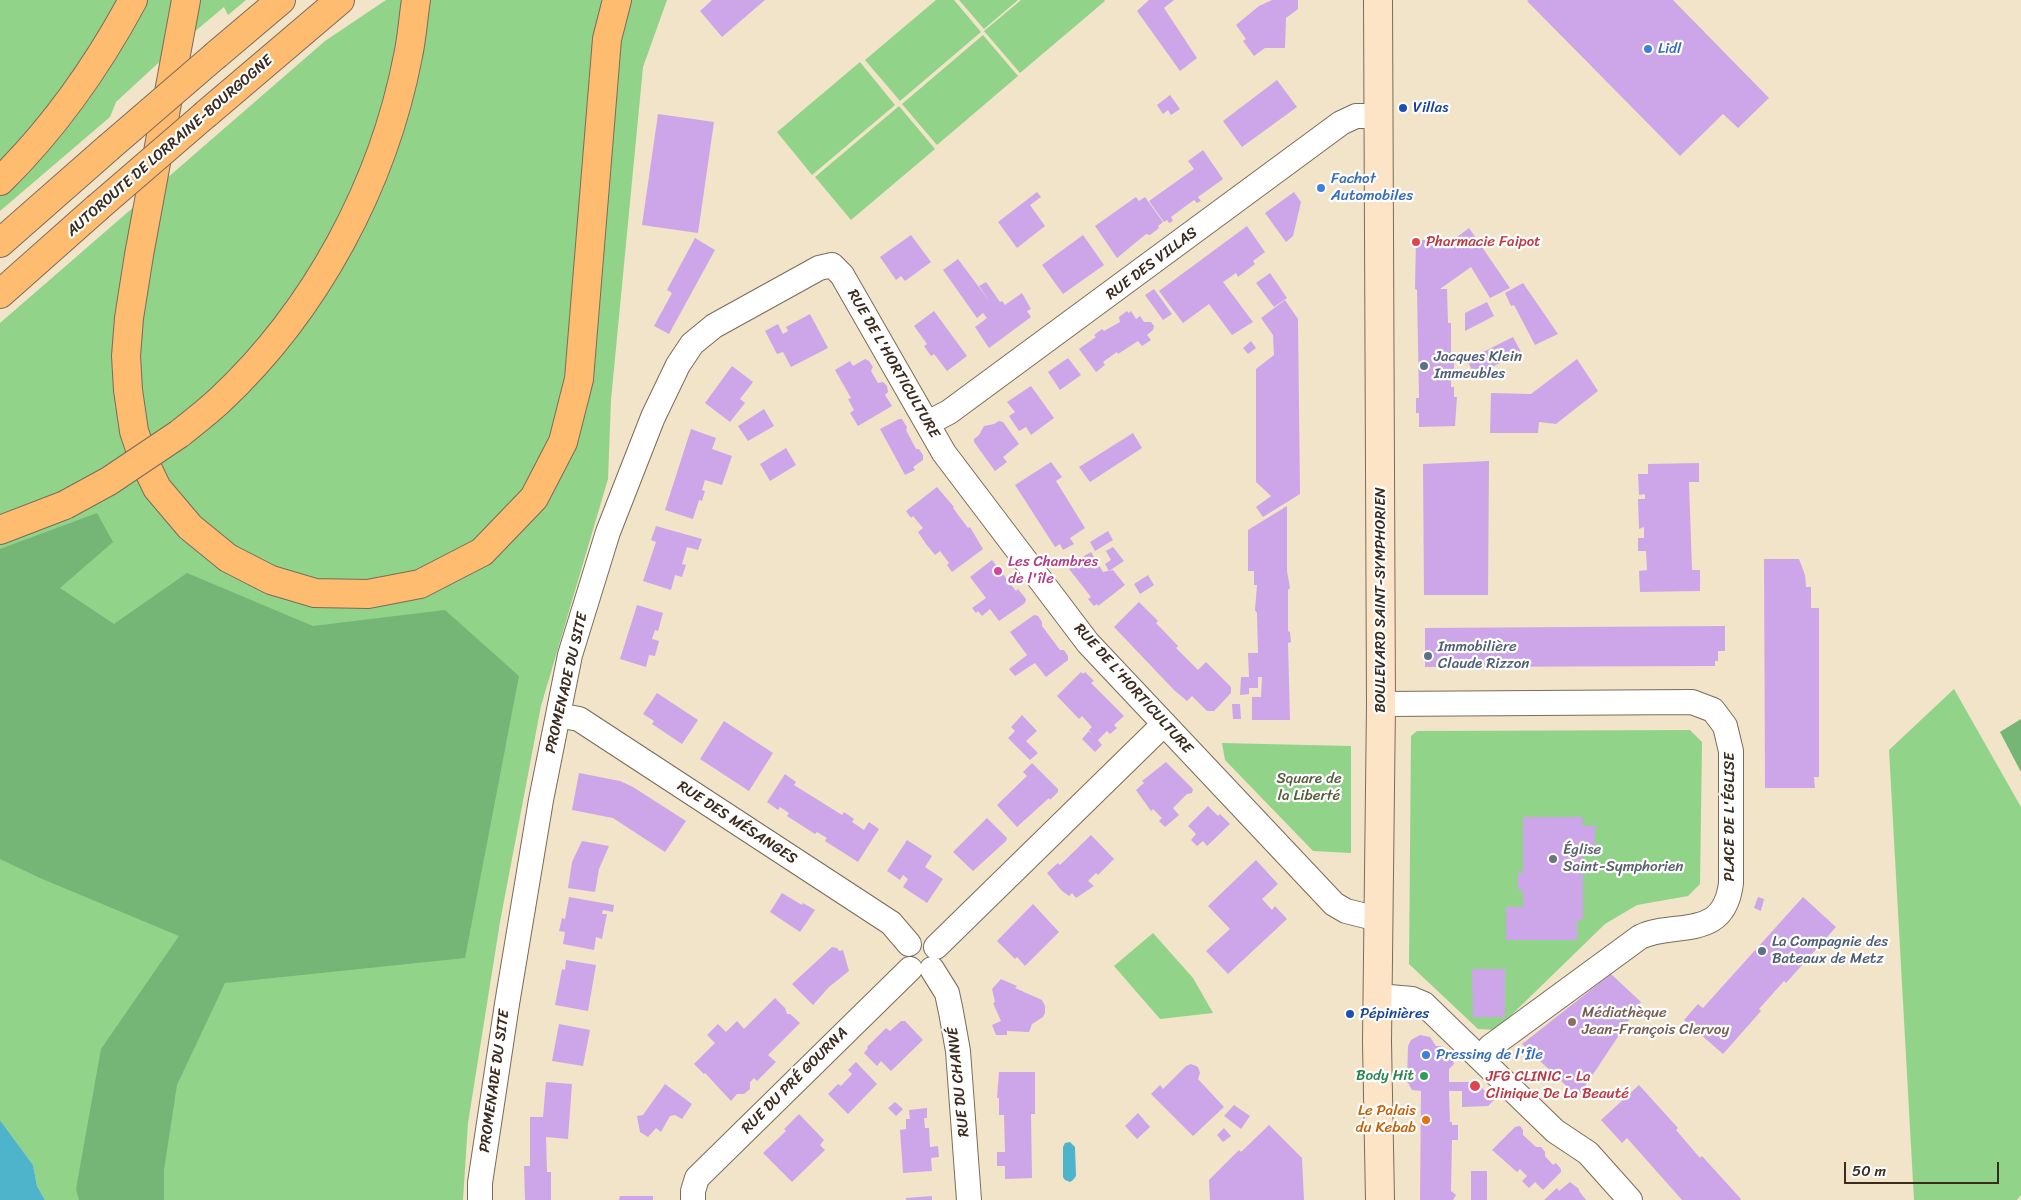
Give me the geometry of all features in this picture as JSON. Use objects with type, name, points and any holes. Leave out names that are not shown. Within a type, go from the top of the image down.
[{"type":"highway","points":[[0,181],[47,132],[85,81],[133,0]]},
{"type":"highway","points":[[186,0],[129,318],[126,356],[128,390],[134,431],[144,461],[157,488],[190,527],[228,558],[271,580],[315,593],[368,594],[420,584],[482,552],[534,498],[563,442],[579,379],[607,39],[617,0]]},
{"type":"highway","points":[[0,243],[282,0]]},
{"type":"highway","name":"AUTOROUTE DE LORRAINE-BOURGOGNE","points":[[0,294],[97,208],[340,0]]},
{"type":"highway","points":[[0,530],[65,504],[109,481],[180,434],[220,400],[257,361],[291,320],[331,260],[365,195],[390,125],[408,56],[416,0]]},
{"type":"main road","name":"BOULEVARD SAINT-SYMPHORIEN","points":[[1378,0],[1382,704],[1378,919],[1380,1200]]},
{"type":"street","name":"RUE DES VILLAS","points":[[928,423],[949,412],[1342,123],[1356,116],[1378,116]]},
{"type":"street","name":"RUE DE L'HORTICULTURE","points":[[832,265],[842,275],[944,453],[1088,643],[1334,904],[1346,911],[1378,919]]},
{"type":"street","name":"PROMENADE DU SITE","points":[[480,1200],[480,1183],[507,1004],[541,800],[570,655],[608,532],[652,417],[678,365],[692,344],[714,326],[819,268],[832,265]]},
{"type":"street","name":"PLACE DE L'ÉGLISE","points":[[1382,704],[1692,702],[1712,710],[1726,726],[1731,751],[1731,883],[1729,896],[1721,910],[1711,920],[1699,926],[1686,929],[1655,931],[1640,937],[1490,1047],[1481,1058]]},
{"type":"street","name":"RUE DES MÉSANGES","points":[[558,715],[579,719],[587,724],[892,923],[909,944],[918,939],[932,943],[926,962]]},
{"type":"street","points":[[926,962],[1164,724]]},
{"type":"street","name":"RUE DU PRÉ GOURNA","points":[[693,1200],[693,1191],[697,1178],[926,962]]},
{"type":"street","name":"RUE DU CHANVÉ","points":[[926,962],[947,993],[953,1022],[958,1051],[969,1200]]},
{"type":"street","points":[[1378,996],[1412,999],[1424,1004],[1555,1131],[1588,1153],[1630,1200]]},
{"type":"green space","points":[[0,0],[119,0],[111,16],[49,109],[0,164]]},
{"type":"green space","points":[[144,0],[177,0],[168,54],[116,102],[110,117],[0,211],[0,192]]},
{"type":"green space","points":[[194,0],[246,0],[228,15],[224,7],[187,38]]},
{"type":"green space","points":[[386,0],[606,0],[611,82],[626,0],[667,0],[643,67],[611,400],[608,479],[541,706],[500,922],[468,1123],[463,1200],[45,1200],[37,1186],[33,1165],[0,1120],[0,323],[325,41]]},
{"type":"green space","points":[[936,0],[954,0],[981,32],[900,101],[865,60]]},
{"type":"green space","points":[[959,0],[1018,0],[984,29]]},
{"type":"green space","points":[[1021,0],[1105,1],[1020,73],[984,31]]},
{"type":"green space","points":[[983,35],[1018,76],[937,145],[902,104]]},
{"type":"green space","points":[[860,62],[895,105],[812,175],[777,132]]},
{"type":"green space","points":[[899,106],[935,149],[851,220],[815,177]]},
{"type":"green space","points":[[97,513],[113,542],[60,588],[114,624],[187,573],[313,626],[445,610],[519,676],[465,958],[225,983],[177,1085],[164,1170],[164,1200],[79,1200],[76,1189],[101,1049],[179,936],[40,878],[0,859],[0,549]]},
{"type":"green space","points":[[1954,689],[2021,807],[2021,1195],[2017,1200],[1914,1200],[1889,750]]},
{"type":"green space","points":[[2021,719],[2021,772],[2000,732]]},
{"type":"green space","points":[[1690,730],[1702,742],[1700,884],[1688,896],[1637,905],[1605,924],[1496,1030],[1478,1029],[1409,964],[1411,736],[1417,731]]},
{"type":"green space","name":"Square de la Liberté","points":[[1222,743],[1351,746],[1351,853],[1313,851],[1225,760]]},
{"type":"green space","points":[[1153,933],[1193,978],[1213,1013],[1160,1019],[1114,966]]},
{"type":"water","points":[[0,1120],[33,1165],[37,1186],[45,1200],[0,1200]]},
{"type":"water","points":[[1070,1142],[1075,1147],[1076,1176],[1070,1182],[1063,1177],[1063,1147],[1065,1143]]},
{"type":"building","points":[[712,0],[765,0],[722,37],[700,11]]},
{"type":"building","points":[[1149,0],[1174,0],[1164,8],[1197,58],[1180,71],[1137,11]]},
{"type":"building","points":[[1272,0],[1298,0],[1298,9],[1286,18],[1285,48],[1265,48],[1254,56],[1243,41],[1246,39],[1236,25],[1259,6]]},
{"type":"building","name":"Lidl","points":[[1673,0],[1769,98],[1738,128],[1723,114],[1680,156],[1527,1]]},
{"type":"building","points":[[1277,80],[1297,107],[1242,147],[1223,121]]},
{"type":"building","points":[[1170,95],[1180,109],[1171,115],[1168,110],[1163,114],[1157,105]]},
{"type":"building","points":[[658,114],[714,122],[698,233],[642,225]]},
{"type":"building","points":[[1203,150],[1223,179],[1198,197],[1201,201],[1197,203],[1194,200],[1171,217],[1173,221],[1169,223],[1167,220],[1164,222],[1149,201],[1194,169],[1188,161]]},
{"type":"building","points":[[1037,192],[1041,197],[1030,205],[1045,226],[1017,248],[998,222]]},
{"type":"building","points":[[1294,192],[1301,202],[1293,236],[1286,242],[1265,213]]},
{"type":"building","points":[[1136,197],[1139,201],[1145,197],[1163,222],[1158,226],[1159,228],[1150,235],[1146,234],[1117,258],[1095,226]]},
{"type":"building","points":[[1247,226],[1265,252],[1253,261],[1255,264],[1238,277],[1236,273],[1223,282],[1253,322],[1232,335],[1209,304],[1183,323],[1159,291]]},
{"type":"building","points":[[1469,228],[1510,288],[1490,298],[1471,267],[1440,289],[1447,289],[1448,323],[1451,323],[1451,362],[1454,362],[1454,371],[1451,371],[1451,387],[1454,387],[1454,397],[1457,397],[1455,426],[1419,427],[1419,413],[1416,413],[1416,398],[1419,398],[1417,290],[1415,289],[1416,240],[1453,240]]},
{"type":"building","points":[[911,235],[931,262],[905,281],[901,276],[896,280],[880,257]]},
{"type":"building","points":[[1083,235],[1104,265],[1063,294],[1042,265]]},
{"type":"building","points":[[695,238],[715,250],[669,334],[654,326],[672,293],[667,290]]},
{"type":"building","points":[[958,259],[990,302],[979,286],[986,282],[1000,302],[1002,301],[1005,305],[1022,293],[1031,309],[1027,311],[1031,317],[989,348],[975,327],[987,318],[983,313],[977,318],[943,270]]},
{"type":"building","points":[[1270,273],[1287,298],[1274,307],[1256,283]]},
{"type":"building","points":[[1523,283],[1558,334],[1535,345],[1514,305],[1511,306],[1505,293]]},
{"type":"building","points":[[1154,289],[1172,314],[1163,320],[1145,295]]},
{"type":"building","points":[[1285,300],[1298,319],[1300,494],[1263,517],[1256,507],[1271,496],[1256,482],[1256,369],[1274,355],[1273,335],[1261,318]]},
{"type":"building","points":[[1487,302],[1494,316],[1465,331],[1465,313]]},
{"type":"building","points":[[934,311],[967,356],[947,371],[934,354],[931,356],[924,346],[927,344],[914,326]]},
{"type":"building","points":[[1127,311],[1129,313],[1131,311],[1136,319],[1140,316],[1144,322],[1151,322],[1154,326],[1153,330],[1147,335],[1151,340],[1142,346],[1138,341],[1118,354],[1117,352],[1103,362],[1105,365],[1096,372],[1079,349],[1096,337],[1094,335],[1102,329],[1104,331],[1120,322],[1119,317]]},
{"type":"building","points":[[810,314],[828,348],[791,367],[783,352],[777,354],[765,331],[778,324],[783,334],[788,331],[786,327]]},
{"type":"building","points":[[1513,337],[1521,352],[1475,376],[1467,360]]},
{"type":"building","points":[[1251,341],[1256,348],[1248,354],[1243,348]]},
{"type":"building","points":[[1068,358],[1081,375],[1060,390],[1048,372]]},
{"type":"building","points":[[865,359],[873,367],[871,371],[878,383],[883,382],[887,386],[888,392],[885,395],[892,406],[858,426],[850,413],[854,410],[848,399],[851,398],[835,370],[850,361],[853,366]]},
{"type":"building","points":[[1577,359],[1598,391],[1556,424],[1539,422],[1538,433],[1490,433],[1491,393],[1531,394]]},
{"type":"building","points":[[732,366],[753,382],[740,399],[745,403],[730,422],[705,403]]},
{"type":"building","points":[[1031,386],[1054,418],[1031,435],[1026,427],[1019,431],[1009,416],[1015,412],[1007,402]]},
{"type":"building","points":[[764,409],[774,426],[748,441],[738,426]]},
{"type":"building","points":[[902,419],[907,427],[906,430],[916,449],[919,449],[923,455],[923,460],[913,467],[915,470],[905,475],[880,429]]},
{"type":"building","points":[[999,421],[1003,422],[1019,444],[1003,457],[1007,462],[995,471],[974,442],[974,439],[979,435],[984,426]]},
{"type":"building","points":[[691,429],[716,438],[712,449],[732,456],[722,485],[705,480],[702,490],[705,491],[702,501],[699,500],[693,519],[665,510]]},
{"type":"building","points":[[1133,433],[1142,448],[1090,482],[1079,467]]},
{"type":"building","points":[[786,448],[796,465],[770,481],[760,464]]},
{"type":"building","points":[[1489,461],[1488,595],[1424,595],[1423,464]]},
{"type":"building","points":[[1051,462],[1062,477],[1056,481],[1085,528],[1070,538],[1074,544],[1063,550],[1060,544],[1055,547],[1015,485]]},
{"type":"building","points":[[1699,463],[1699,482],[1689,482],[1692,570],[1700,570],[1700,591],[1640,592],[1639,571],[1647,570],[1646,551],[1638,551],[1638,538],[1644,538],[1644,527],[1639,529],[1638,499],[1645,499],[1645,494],[1639,495],[1638,474],[1648,474],[1648,464]]},
{"type":"building","points":[[937,487],[968,528],[970,527],[983,549],[952,572],[947,565],[949,563],[940,551],[935,555],[926,544],[918,532],[923,528],[906,511]]},
{"type":"building","points":[[1287,506],[1287,571],[1290,588],[1288,590],[1288,631],[1290,632],[1291,642],[1288,643],[1290,720],[1252,720],[1252,697],[1261,697],[1262,677],[1258,677],[1258,688],[1249,688],[1249,694],[1240,695],[1241,677],[1249,677],[1248,653],[1258,653],[1257,613],[1255,610],[1257,585],[1254,585],[1254,571],[1248,571],[1248,530]]},
{"type":"building","points":[[656,526],[702,539],[698,550],[687,547],[682,564],[686,565],[682,577],[675,575],[671,590],[643,581],[656,542],[651,540]]},
{"type":"building","points":[[1108,531],[1113,540],[1095,551],[1090,542]]},
{"type":"building","points":[[1113,547],[1124,561],[1109,571],[1105,564],[1111,560],[1106,551]]},
{"type":"building","points":[[1091,552],[1103,572],[1113,570],[1125,585],[1098,606],[1097,604],[1094,606],[1088,599],[1091,597],[1069,569],[1071,568],[1069,565]]},
{"type":"building","points":[[1764,559],[1799,559],[1805,575],[1806,587],[1811,587],[1811,608],[1819,608],[1819,777],[1814,777],[1815,788],[1765,788]]},
{"type":"building","points":[[992,560],[1016,591],[1018,589],[1026,599],[1025,603],[999,621],[990,609],[982,616],[972,608],[986,598],[970,577]]},
{"type":"building","points":[[1148,575],[1154,585],[1140,594],[1134,584]]},
{"type":"building","points":[[1139,602],[1158,621],[1156,623],[1178,646],[1176,648],[1198,670],[1206,662],[1231,687],[1231,693],[1214,711],[1207,711],[1192,696],[1187,701],[1174,690],[1114,627]]},
{"type":"building","points":[[637,605],[663,613],[658,631],[655,630],[652,639],[659,641],[655,656],[649,655],[646,667],[620,659]]},
{"type":"building","points":[[1034,615],[1038,616],[1042,626],[1060,650],[1064,650],[1068,660],[1046,677],[1035,663],[1015,676],[1009,669],[1027,655],[1010,632]]},
{"type":"building","points":[[1725,626],[1725,651],[1718,651],[1718,661],[1715,661],[1715,666],[1425,667],[1425,628]]},
{"type":"building","points":[[1081,672],[1083,674],[1085,672],[1094,681],[1091,683],[1124,716],[1114,725],[1117,728],[1110,734],[1107,731],[1098,740],[1102,745],[1095,752],[1082,739],[1089,731],[1094,737],[1089,730],[1092,727],[1082,716],[1079,719],[1057,696]]},
{"type":"building","points":[[657,693],[698,720],[682,744],[652,724],[654,721],[643,714]]},
{"type":"building","points":[[1232,704],[1240,704],[1241,719],[1233,719]]},
{"type":"building","points":[[1022,715],[1037,731],[1026,741],[1038,753],[1030,760],[1008,738],[1015,731],[1011,727]]},
{"type":"building","points":[[724,721],[773,753],[749,791],[700,759]]},
{"type":"building","points":[[1166,762],[1193,789],[1192,793],[1187,794],[1173,808],[1179,815],[1165,827],[1159,821],[1162,818],[1153,809],[1151,811],[1136,790],[1144,783],[1142,781]]},
{"type":"building","points":[[1032,763],[1058,789],[1058,792],[1017,827],[997,805],[1027,776],[1023,772]]},
{"type":"building","points":[[579,773],[620,781],[633,787],[686,821],[665,852],[613,818],[572,810]]},
{"type":"building","points":[[785,774],[796,782],[794,785],[842,815],[844,812],[854,819],[852,822],[864,830],[869,822],[879,829],[858,862],[825,841],[827,838],[817,832],[815,834],[787,816],[789,813],[780,807],[778,810],[767,802]]},
{"type":"building","points":[[1208,806],[1230,824],[1207,846],[1203,841],[1197,846],[1191,840],[1196,834],[1188,826]]},
{"type":"building","name":"Église Saint-Symphorien","points":[[1523,817],[1583,817],[1583,826],[1597,826],[1595,828],[1596,847],[1583,847],[1583,920],[1577,920],[1577,940],[1506,940],[1506,907],[1523,907],[1523,890],[1518,890],[1518,871],[1523,874]]},
{"type":"building","points":[[987,818],[1007,838],[973,871],[953,852]]},
{"type":"building","points":[[1091,835],[1114,859],[1098,875],[1096,873],[1088,881],[1094,886],[1076,898],[1072,893],[1069,896],[1062,891],[1047,873],[1058,863],[1060,865]]},
{"type":"building","points":[[907,840],[932,856],[925,867],[943,879],[927,903],[903,887],[908,879],[903,875],[900,880],[887,871]]},
{"type":"building","points":[[582,841],[609,846],[599,869],[595,892],[568,888],[572,862]]},
{"type":"building","points":[[1256,860],[1278,884],[1262,899],[1272,910],[1275,906],[1287,919],[1228,974],[1206,951],[1230,929],[1208,906]]},
{"type":"building","points":[[782,893],[802,905],[803,903],[815,910],[800,932],[770,912]]},
{"type":"building","points":[[569,897],[614,905],[613,912],[603,910],[602,914],[607,914],[602,939],[596,937],[594,950],[563,944],[565,932],[559,931],[562,918],[565,919]]},
{"type":"building","points":[[1758,897],[1764,899],[1761,911],[1754,908]]},
{"type":"building","points":[[1803,897],[1836,927],[1786,983],[1784,981],[1759,1009],[1761,1011],[1723,1054],[1684,1020],[1698,1004],[1703,1008]]},
{"type":"building","points":[[1033,904],[1059,932],[1025,966],[997,941]]},
{"type":"building","points":[[832,947],[837,948],[839,951],[843,950],[849,971],[829,987],[813,1005],[792,984]]},
{"type":"building","points":[[566,960],[596,965],[588,1011],[555,1005],[562,969],[565,970]]},
{"type":"building","points":[[1471,969],[1506,969],[1505,1017],[1471,1017],[1473,1015]]},
{"type":"building","points":[[1611,974],[1641,1002],[1578,1097],[1522,1044]]},
{"type":"building","points":[[1001,979],[1017,986],[1015,988],[1042,1000],[1045,1006],[1045,1013],[1043,1017],[1032,1024],[1029,1032],[1007,1031],[1007,1035],[996,1035],[992,1025],[1001,1021],[993,1003],[995,1002],[992,989]]},
{"type":"building","points":[[775,998],[785,1008],[787,1014],[790,1014],[800,1023],[768,1055],[776,1062],[757,1081],[754,1078],[750,1082],[750,1089],[744,1094],[737,1094],[731,1101],[694,1064],[715,1043],[707,1035],[718,1024],[726,1032],[737,1021],[744,1029]]},
{"type":"building","points":[[901,1021],[905,1021],[923,1040],[891,1071],[881,1061],[877,1066],[864,1053],[867,1047],[886,1028],[890,1031]]},
{"type":"building","points":[[559,1024],[590,1030],[583,1066],[552,1061]]},
{"type":"building","points":[[1420,1035],[1430,1037],[1436,1046],[1441,1046],[1452,1057],[1454,1064],[1449,1069],[1449,1082],[1476,1082],[1494,1100],[1488,1106],[1462,1107],[1462,1091],[1449,1091],[1450,1122],[1452,1122],[1452,1125],[1458,1125],[1458,1140],[1452,1140],[1451,1191],[1456,1195],[1453,1200],[1420,1200],[1421,1091],[1412,1090],[1407,1081],[1408,1046],[1411,1040]]},
{"type":"building","points":[[856,1062],[877,1084],[848,1114],[828,1094],[838,1084],[841,1086],[852,1074],[848,1070]]},
{"type":"building","points":[[1191,1064],[1198,1067],[1200,1073],[1198,1079],[1224,1107],[1193,1136],[1151,1094],[1160,1085],[1163,1089],[1186,1066]]},
{"type":"building","points":[[999,1072],[1035,1072],[1035,1114],[1031,1114],[1032,1178],[1005,1179],[1005,1166],[997,1166],[997,1152],[1005,1152],[1004,1115],[999,1115],[999,1098],[997,1098]]},
{"type":"building","points":[[546,1082],[572,1084],[568,1139],[546,1137],[547,1172],[551,1172],[551,1200],[525,1200],[524,1166],[530,1166],[530,1117],[543,1117]]},
{"type":"building","points":[[665,1084],[692,1104],[682,1119],[675,1115],[670,1116],[661,1132],[656,1128],[648,1137],[640,1132],[637,1116],[643,1115]]},
{"type":"building","points":[[1639,1085],[1678,1128],[1676,1130],[1700,1158],[1702,1156],[1740,1200],[1682,1200],[1627,1138],[1622,1143],[1601,1120]]},
{"type":"building","points":[[895,1102],[903,1109],[896,1116],[888,1108]]},
{"type":"building","points":[[1234,1105],[1250,1116],[1241,1129],[1224,1116]]},
{"type":"building","points":[[927,1108],[927,1118],[924,1118],[925,1128],[929,1128],[930,1147],[938,1146],[939,1157],[931,1158],[932,1171],[903,1173],[900,1130],[906,1129],[906,1119],[910,1119],[909,1110]]},
{"type":"building","points":[[1138,1113],[1150,1127],[1137,1139],[1125,1126]]},
{"type":"building","points":[[799,1114],[824,1140],[820,1145],[825,1150],[792,1182],[763,1153],[786,1131],[784,1129]]},
{"type":"building","points":[[1269,1125],[1302,1158],[1304,1200],[1210,1200],[1209,1180],[1239,1150],[1241,1152]]},
{"type":"building","points":[[1520,1126],[1523,1130],[1523,1135],[1536,1147],[1541,1147],[1545,1152],[1545,1156],[1553,1165],[1556,1163],[1561,1169],[1561,1172],[1543,1190],[1535,1182],[1529,1188],[1522,1181],[1527,1176],[1520,1169],[1517,1172],[1492,1150],[1515,1127]]},
{"type":"building","points":[[1224,1128],[1231,1136],[1223,1142],[1217,1135]]},
{"type":"building","points":[[1471,1171],[1487,1171],[1487,1200],[1471,1200]]},
{"type":"building","points":[[1570,1182],[1579,1189],[1586,1200],[1544,1200],[1557,1188],[1559,1191]]},
{"type":"building","points":[[620,1196],[653,1196],[653,1200],[619,1200]]},
{"type":"building","points":[[932,1196],[932,1200],[906,1200],[906,1198]]},
{"type":"place","name":"Lidl","points":[[1648,49]]},
{"type":"place","name":"Villas","points":[[1403,108]]},
{"type":"place","name":"Fachot Automobiles","points":[[1321,188]]},
{"type":"place","name":"Pharmacie Faipot","points":[[1416,242]]},
{"type":"place","name":"Jacques Klein Immeubles","points":[[1424,366]]},
{"type":"place","name":"Les Chambres de l'île","points":[[998,571]]},
{"type":"place","name":"Immobilière Claude Rizzon","points":[[1428,656]]},
{"type":"place","name":"Église Saint-Symphorien","points":[[1553,859]]},
{"type":"place","name":"La Compagnie des Bateaux de Metz","points":[[1762,951]]},
{"type":"place","name":"Pépinières","points":[[1350,1014]]},
{"type":"place","name":"Médiathèque Jean-François Clervoy","points":[[1572,1022]]},
{"type":"place","name":"Pressing de l'Île","points":[[1426,1055]]},
{"type":"place","name":"Body Hit","points":[[1424,1076]]},
{"type":"place","name":"JFG CLINIC - La Clinique De La Beauté","points":[[1475,1086]]},
{"type":"place","name":"Le Palais du Kebab","points":[[1426,1120]]}]
